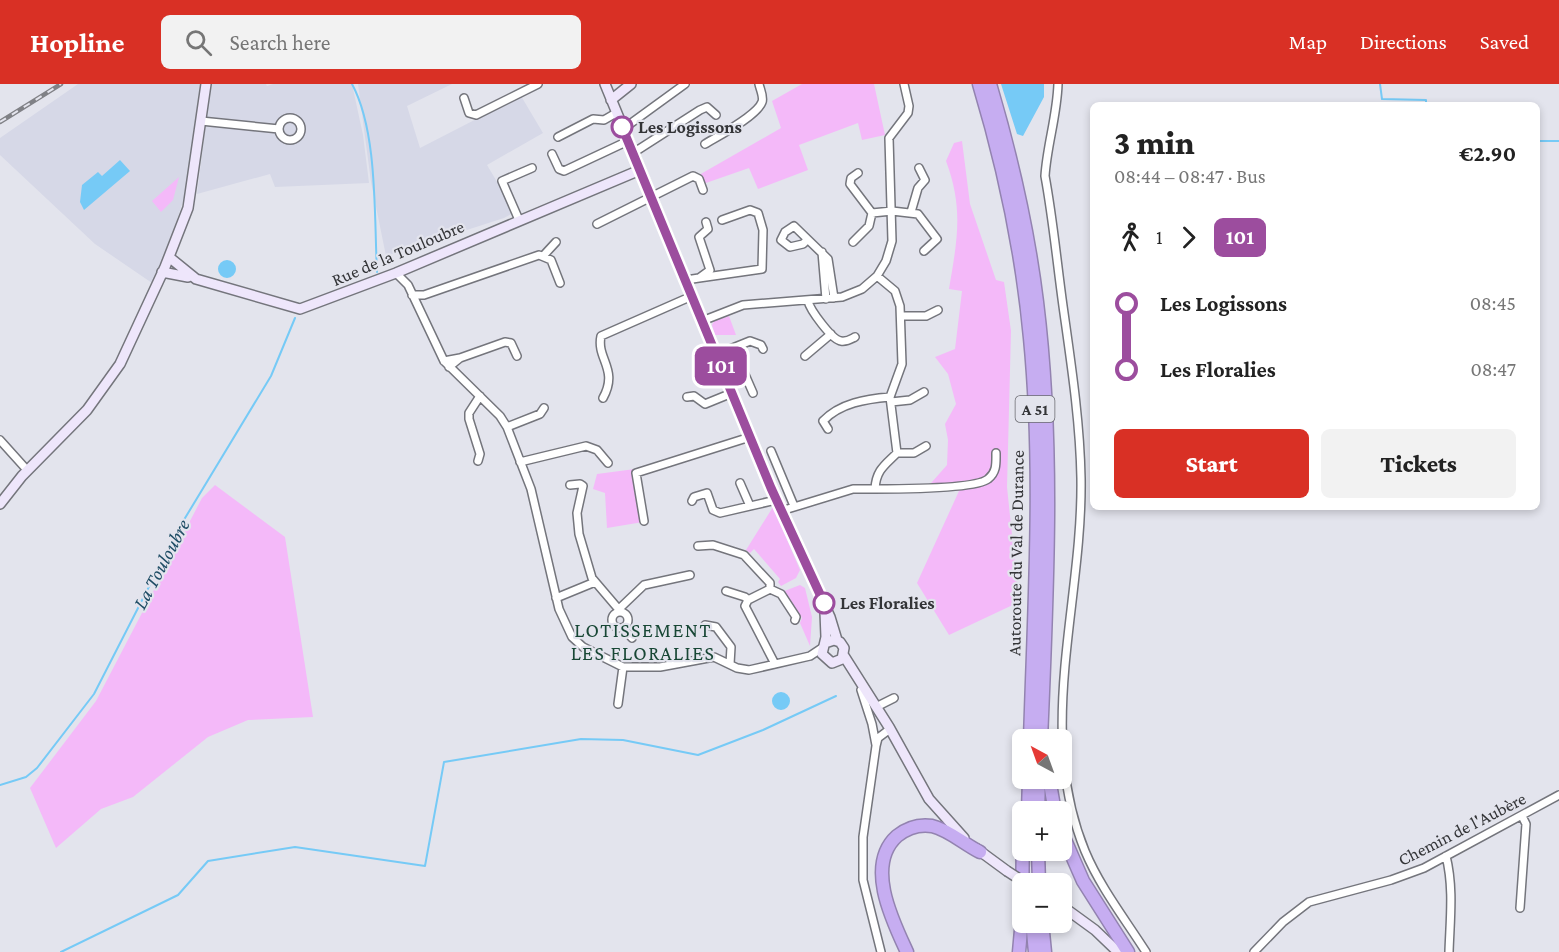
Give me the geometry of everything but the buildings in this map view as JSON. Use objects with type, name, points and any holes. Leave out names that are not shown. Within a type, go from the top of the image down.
[{"type":"highway","name":"Autoroute du Val de Durance","points":[[979,84],[1006,184],[1021,261],[1030,339],[1036,423],[1036,534],[1030,729]]},
{"type":"highway","name":"Autoroute du Val de Durance","points":[[990,84],[1016,181],[1037,301],[1043,360],[1048,483],[1041,729]]},
{"type":"highway","points":[[1047,729],[1052,531],[1048,483]]},
{"type":"highway","points":[[907,952],[883,884],[882,861],[889,846],[901,833],[922,825],[947,832],[981,852]]},
{"type":"highway","points":[[1072,856],[1083,881],[1128,952]]},
{"type":"highway","points":[[1019,952],[1023,861]]},
{"type":"highway","points":[[1033,933],[1035,952]]},
{"type":"highway","points":[[1043,933],[1046,952]]},
{"type":"main road","points":[[0,504],[27,470],[87,410],[105,388],[120,364],[163,271],[188,208],[206,84]]},
{"type":"main road","points":[[604,84],[776,500],[825,606],[837,640],[843,645],[841,658]]},
{"type":"main road","points":[[611,100],[631,84]]},
{"type":"main road","name":"Rue de la Touloubre","points":[[169,257],[196,279],[300,309],[406,269],[640,170]]},
{"type":"main road","points":[[163,271],[196,279]]},
{"type":"main road","points":[[825,606],[823,646],[825,660],[832,663],[841,658]]},
{"type":"main road","points":[[823,646],[837,640]]},
{"type":"main road","points":[[841,658],[854,671],[929,799],[981,852],[1012,874]]},
{"type":"main road","points":[[1072,913],[1095,930],[1118,952]]},
{"type":"street","points":[[464,98],[469,113],[476,115],[538,84]]},
{"type":"street","points":[[623,129],[685,84]]},
{"type":"street","points":[[705,144],[739,123],[761,105],[763,97],[759,84]]},
{"type":"street","points":[[702,321],[743,305],[808,301],[852,294],[877,276],[886,261],[892,241],[889,138],[898,127],[909,105],[904,84]]},
{"type":"street","points":[[1058,84],[1045,176],[1071,363],[1081,478],[1079,535],[1062,709],[1065,776],[1077,827],[1086,852],[1100,881],[1146,952]]},
{"type":"street","points":[[633,153],[700,110],[707,107],[716,115]]},
{"type":"street","points":[[558,137],[593,119],[604,120],[616,113]]},
{"type":"street","points":[[201,121],[279,129]]},
{"type":"street","points":[[552,154],[560,169],[564,171],[628,141]]},
{"type":"street","points":[[519,220],[502,183],[532,168]]},
{"type":"street","points":[[911,212],[918,188],[926,180],[919,168]]},
{"type":"street","points":[[858,173],[851,178],[850,184],[872,213]]},
{"type":"street","points":[[597,224],[693,176],[699,179],[703,190]]},
{"type":"street","points":[[686,280],[762,268],[763,230],[758,213],[750,210],[722,220]]},
{"type":"street","points":[[872,213],[892,211],[918,214],[937,239],[924,251]]},
{"type":"street","points":[[854,242],[868,226],[872,213]]},
{"type":"street","points":[[699,278],[711,265],[699,237],[708,229],[706,222]]},
{"type":"street","points":[[807,240],[822,252],[830,298]]},
{"type":"street","points":[[412,295],[424,295],[544,255],[556,242]]},
{"type":"street","points":[[544,255],[551,260],[560,284]]},
{"type":"street","points":[[406,269],[412,295],[444,361],[480,396],[507,427],[531,489],[556,598],[567,628],[577,642],[601,658],[623,667],[660,667],[714,657],[750,670],[810,656],[823,646]]},
{"type":"street","points":[[396,273],[408,285]]},
{"type":"street","points":[[877,276],[895,291],[901,316],[902,364],[891,400],[897,453]]},
{"type":"street","points":[[416,304],[424,295]]},
{"type":"street","points":[[603,398],[610,375],[600,342],[601,336],[692,296]]},
{"type":"street","points":[[808,301],[812,310],[831,334],[840,341],[855,337]]},
{"type":"street","points":[[901,316],[926,316],[938,310]]},
{"type":"street","points":[[805,356],[831,334]]},
{"type":"street","points":[[716,355],[750,340],[761,345],[763,349]]},
{"type":"street","points":[[444,361],[460,358],[505,342],[511,344],[516,356]]},
{"type":"street","points":[[716,355],[740,362],[753,393]]},
{"type":"street","points":[[449,367],[460,358]]},
{"type":"street","points":[[828,429],[823,421],[839,409],[861,401],[910,400],[924,392]]},
{"type":"street","points":[[687,397],[694,396],[705,404],[732,393]]},
{"type":"street","points":[[478,461],[480,454],[469,419],[480,396]]},
{"type":"street","points":[[507,427],[540,414],[544,408]]},
{"type":"street","points":[[644,521],[636,473],[750,437]]},
{"type":"street","points":[[0,440],[27,470]]},
{"type":"street","points":[[520,462],[586,446],[597,450],[608,463]]},
{"type":"street","points":[[875,489],[876,475],[897,453],[914,453],[926,446]]},
{"type":"street","points":[[771,451],[794,506]]},
{"type":"street","points":[[782,512],[794,506],[853,489],[978,484],[993,475],[996,468],[996,453]]},
{"type":"street","points":[[740,483],[750,506]]},
{"type":"street","points":[[570,485],[583,486],[577,513],[579,534],[595,582],[629,618],[623,628]]},
{"type":"street","points":[[692,501],[694,496],[707,493],[713,510],[720,513],[776,500]]},
{"type":"street","points":[[698,546],[713,545],[744,555],[770,583],[770,589]]},
{"type":"street","points":[[632,638],[623,628],[616,627],[612,620],[616,613],[644,585],[690,575]]},
{"type":"street","points":[[556,598],[595,582]]},
{"type":"street","points":[[770,589],[748,600],[745,609],[775,664]]},
{"type":"street","points":[[770,589],[781,594],[796,617],[795,621]]},
{"type":"street","points":[[726,591],[748,600]]},
{"type":"street","points":[[705,625],[716,627],[731,648],[730,664]]},
{"type":"street","points":[[810,656],[825,660]]},
{"type":"street","points":[[618,704],[623,667]]},
{"type":"street","points":[[854,671],[867,703],[876,746]]},
{"type":"street","points":[[876,707],[894,698]]},
{"type":"street","points":[[881,952],[863,880],[863,837],[876,746],[878,738],[889,728]]},
{"type":"street","name":"Chemin de l'Aubère","points":[[1254,952],[1283,922],[1309,902],[1391,880],[1446,856],[1559,795]]},
{"type":"street","points":[[1520,908],[1526,824],[1522,816]]},
{"type":"street","points":[[1446,856],[1451,874],[1449,952]]},
{"type":"shaded area","points":[[78,84],[200,84],[185,195],[166,254],[152,283],[95,244],[0,155],[0,138]]},
{"type":"shaded area","points":[[211,84],[266,84],[267,86],[273,84],[352,84],[363,135],[369,183],[275,187],[270,174],[197,194]]},
{"type":"shaded area","points":[[358,84],[452,84],[407,106],[420,148],[521,96],[543,133],[487,165],[515,212],[504,218],[386,256],[371,182]]},
{"type":"shaded area","points":[[802,84],[874,84],[885,135],[862,140],[858,123],[799,145],[808,170],[758,189],[749,168],[703,184],[699,175],[781,128],[772,101]]},
{"type":"shaded area","points":[[962,141],[970,204],[996,280],[1004,282],[1011,331],[1007,487],[1019,602],[949,635],[917,583],[959,491],[924,491],[947,465],[948,440],[945,424],[956,404],[948,374],[935,357],[955,349],[962,291],[949,289],[956,240],[957,210],[952,178],[946,161],[954,143]]},
{"type":"shaded area","points":[[179,177],[173,200],[161,212],[152,201]]},
{"type":"shaded area","points":[[729,316],[736,335],[715,335],[712,325],[714,321]]},
{"type":"shaded area","points":[[635,469],[643,522],[607,528],[605,493],[593,489],[597,474]]},
{"type":"shaded area","points":[[215,485],[285,537],[313,717],[248,720],[208,737],[133,797],[101,809],[56,848],[30,788],[96,701],[202,498]]},
{"type":"shaded area","points":[[773,507],[800,570],[796,578],[781,586],[778,582],[780,579],[754,549],[750,553],[746,550]]},
{"type":"shaded area","points":[[800,585],[805,588],[812,617],[810,646],[800,623],[802,618],[782,592]]},
{"type":"water","points":[[1001,84],[1044,84],[1044,97],[1023,136],[1017,134]]},
{"type":"water","points":[[120,160],[130,171],[84,210],[80,202],[82,185],[98,172],[102,176]]},
{"type":"water","points":[[227,260],[233,263],[236,269],[233,275],[227,278],[221,275],[218,269],[221,263]]},
{"type":"water","points":[[781,692],[787,695],[790,701],[787,707],[781,710],[775,707],[772,701],[775,695]]},
{"type":"waterway","name":"La Touloubre","points":[[352,84],[360,104],[371,150],[377,272]]},
{"type":"waterway","points":[[1380,84],[1382,99],[1426,100],[1426,102]]},
{"type":"waterway","points":[[1540,141],[1559,141]]},
{"type":"waterway","name":"La Touloubre","points":[[0,785],[26,777],[37,768],[94,694],[179,528],[271,376],[295,318]]},
{"type":"waterway","points":[[61,952],[178,895],[208,861],[295,847],[425,866],[444,762],[581,739],[623,740],[698,755],[763,730],[836,696]]},
{"type":"railway","points":[[0,122],[61,84]]},
{"type":"bus line","name":"101","points":[[622,127],[771,488],[824,603]]},
{"type":"place","name":"Les Logissons","points":[[622,127]]},
{"type":"place","name":"Les Floralies","points":[[824,603]]},
{"type":"district","name":"LOTISSEMENT LES FLORALIES","points":[[643,642]]}]
